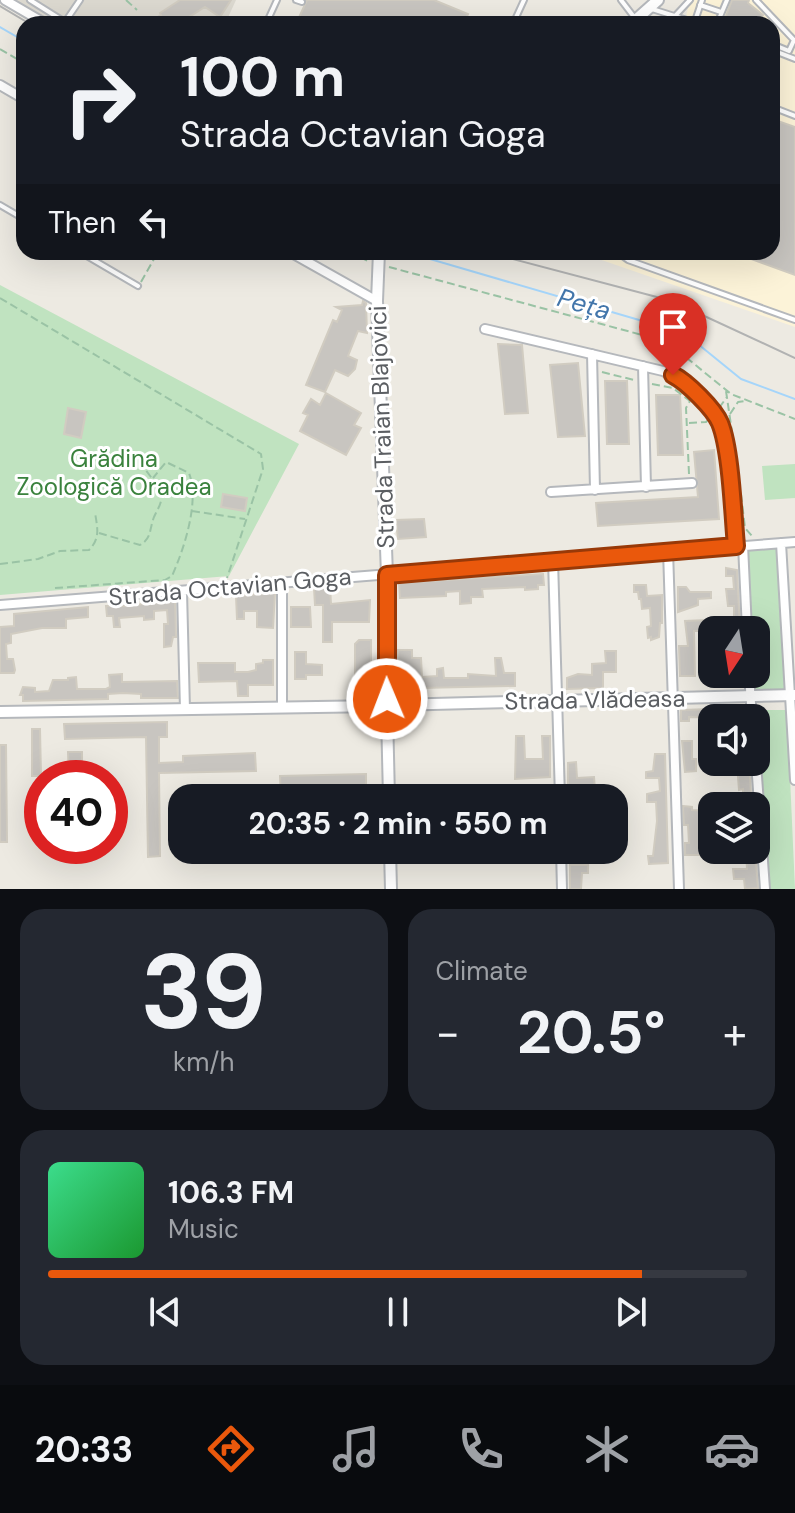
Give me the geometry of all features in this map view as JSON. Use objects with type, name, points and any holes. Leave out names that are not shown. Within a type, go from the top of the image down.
[{"type":"street","points":[[5,0],[32,16]]},
{"type":"street","points":[[304,260],[377,301]]},
{"type":"street","name":"Strada Traian Blajovici","points":[[378,260],[387,575],[389,784]]},
{"type":"street","points":[[485,329],[643,366],[679,378],[695,393],[719,421],[725,439],[740,545],[746,616]]},
{"type":"street","points":[[592,354],[595,490]]},
{"type":"street","points":[[643,366],[646,487]]},
{"type":"street","points":[[551,492],[690,483]]},
{"type":"street","name":"Strada Octavian Goga","points":[[0,605],[795,542]]},
{"type":"street","points":[[781,543],[795,780]]},
{"type":"street","points":[[668,550],[679,889]]},
{"type":"street","points":[[553,560],[560,784]]},
{"type":"street","points":[[282,583],[282,707]]},
{"type":"street","points":[[182,591],[185,710]]},
{"type":"street","points":[[750,688],[751,704]]},
{"type":"street","name":"Strada Vlădeasa","points":[[0,712],[792,695]]},
{"type":"street","points":[[757,776],[765,889]]},
{"type":"street","points":[[390,864],[391,889]]},
{"type":"street","points":[[561,864],[562,889]]},
{"type":"lane","points":[[30,0],[55,16]]},
{"type":"lane","points":[[654,4],[675,16],[690,0]]},
{"type":"lane","points":[[720,16],[727,0]]},
{"type":"lane","points":[[756,0],[771,16]]},
{"type":"lane","points":[[701,2],[721,12]]},
{"type":"lane","points":[[780,25],[794,40],[788,54]]},
{"type":"lane","points":[[780,50],[795,59]]},
{"type":"lane","points":[[94,260],[138,286]]},
{"type":"lane","points":[[628,260],[795,320]]},
{"type":"path","points":[[126,0],[137,10]]},
{"type":"path","points":[[138,286],[153,260]]},
{"type":"path","points":[[368,260],[646,336],[677,350],[726,390],[795,419]]},
{"type":"path","points":[[0,298],[261,454],[263,469],[227,573],[226,587]]},
{"type":"path","points":[[690,483],[686,408],[695,393]]},
{"type":"path","points":[[730,415],[735,405],[747,401]]},
{"type":"path","points":[[55,588],[170,578],[183,552],[191,511],[191,480],[189,473],[166,462],[153,478]]},
{"type":"path","points":[[98,533],[132,545],[146,542],[151,535],[162,492],[145,469]]},
{"type":"path","points":[[191,511],[245,519]]},
{"type":"path","points":[[0,564],[38,559],[60,551],[89,550],[97,542],[95,512]]},
{"type":"shaded area","points":[[11,0],[236,0],[229,16],[38,16]]},
{"type":"shaded area","points":[[690,0],[795,0],[795,327],[602,260],[780,260],[780,16],[686,16]]},
{"type":"green space","name":"Grădina Zoologică Oradea","points":[[0,285],[299,444],[229,576],[0,595]]},
{"type":"green space","points":[[795,464],[795,498],[765,500],[762,466]]},
{"type":"green space","points":[[781,543],[790,695],[751,697],[750,688],[770,688],[770,616],[746,616],[743,545]]},
{"type":"green space","points":[[770,710],[787,710],[795,889],[769,889],[770,792],[763,792],[762,776],[770,776]]},
{"type":"building","points":[[180,0],[231,0],[221,16],[205,7],[191,16],[159,16]]},
{"type":"building","points":[[307,0],[434,0],[468,14],[467,16],[300,16]]},
{"type":"building","points":[[732,0],[749,0],[748,3],[763,15],[762,16],[726,16]]},
{"type":"building","points":[[780,122],[795,127],[795,275],[754,260],[780,260]]},
{"type":"building","points":[[363,301],[366,303],[367,333],[358,331],[348,356],[357,360],[355,369],[348,376],[335,370],[325,392],[306,385],[333,320],[337,322],[342,310],[336,307],[362,305]]},
{"type":"building","points":[[498,344],[522,345],[528,413],[505,414]]},
{"type":"building","points":[[578,363],[585,436],[558,437],[550,365]]},
{"type":"building","points":[[605,381],[627,381],[629,444],[607,444]]},
{"type":"building","points":[[326,393],[361,413],[354,425],[361,428],[346,455],[300,431],[308,415],[303,413],[311,399],[320,405]]},
{"type":"building","points":[[656,395],[680,395],[683,455],[658,455]]},
{"type":"building","points":[[68,408],[86,412],[81,438],[64,434]]},
{"type":"building","points":[[714,450],[719,519],[598,526],[596,503],[698,497],[694,452]]},
{"type":"building","points":[[223,494],[247,498],[245,511],[221,507]]},
{"type":"building","points":[[424,519],[426,537],[398,539],[396,520]]},
{"type":"building","points":[[726,568],[737,570],[739,616],[734,616],[734,606],[728,606],[726,589],[734,589],[733,576],[726,576]]},
{"type":"building","points":[[543,574],[544,585],[538,585],[538,589],[482,589],[483,597],[471,597],[471,603],[460,604],[460,591],[446,592],[446,596],[400,598],[399,583]]},
{"type":"building","points":[[634,585],[646,585],[647,596],[662,595],[659,637],[648,638],[650,608],[642,609]]},
{"type":"building","points":[[330,587],[331,604],[370,600],[369,622],[332,622],[332,642],[323,642],[323,605],[315,605],[314,588]]},
{"type":"building","points":[[678,587],[686,587],[690,592],[711,592],[711,598],[698,599],[698,605],[678,612]]},
{"type":"building","points":[[275,593],[273,628],[257,627],[257,611],[244,611],[244,619],[237,619],[236,596]]},
{"type":"building","points":[[175,600],[176,637],[173,637],[171,646],[164,647],[167,610],[154,611],[154,619],[144,620],[144,616],[119,618],[120,627],[114,627],[113,616],[107,616],[106,606]]},
{"type":"building","points":[[88,607],[88,617],[66,619],[66,628],[42,628],[11,634],[11,643],[6,644],[7,659],[13,659],[15,670],[14,673],[0,673],[0,627],[14,626],[14,614]]},
{"type":"building","points":[[291,607],[310,607],[311,627],[291,627]]},
{"type":"building","points":[[698,620],[698,631],[694,631],[695,676],[680,676],[679,646],[688,646],[685,621]]},
{"type":"building","points":[[359,640],[371,640],[371,676],[355,676],[355,644]]},
{"type":"building","points":[[398,650],[412,650],[412,658],[421,658],[422,677],[437,676],[437,669],[443,668],[444,678],[468,678],[468,674],[496,676],[495,658],[501,658],[504,673],[515,673],[515,686],[420,688],[418,693],[415,688],[399,689]]},
{"type":"building","points":[[605,651],[616,651],[616,672],[603,672],[603,688],[567,689],[567,678],[578,674],[592,675],[592,664],[606,663]]},
{"type":"building","points":[[295,652],[306,652],[306,664],[322,665],[322,675],[295,679]]},
{"type":"building","points":[[263,660],[273,660],[273,685],[248,685],[248,696],[238,696],[237,681],[199,682],[198,663],[235,663],[235,672],[248,672],[256,670],[256,664],[263,663]]},
{"type":"building","points":[[122,674],[122,682],[177,681],[178,698],[141,698],[141,694],[123,693],[108,694],[108,699],[23,701],[23,695],[20,695],[23,687],[35,688],[35,692],[49,691],[53,680],[76,677],[77,689],[106,689],[110,687],[109,675]]},
{"type":"building","points":[[698,709],[698,717],[681,721],[681,710]]},
{"type":"building","points":[[167,722],[167,737],[159,737],[159,763],[183,762],[183,756],[255,753],[256,771],[159,773],[160,856],[148,857],[146,737],[65,739],[64,724]]},
{"type":"building","points":[[32,729],[40,729],[41,760],[32,760]]},
{"type":"building","points":[[516,736],[524,736],[525,759],[543,759],[542,736],[550,736],[550,777],[515,779]]},
{"type":"building","points":[[682,741],[692,741],[696,771],[685,772]]},
{"type":"building","points":[[0,745],[6,745],[7,842],[0,842]]},
{"type":"building","points":[[68,752],[82,752],[82,760],[68,760]]},
{"type":"building","points":[[655,754],[665,754],[668,863],[649,864],[648,856],[653,856],[657,821],[656,802],[647,802],[647,794],[660,791],[659,778],[646,778],[646,772],[653,771]]},
{"type":"building","points":[[576,762],[577,778],[594,777],[595,784],[568,784],[568,763]]},
{"type":"building","points":[[366,774],[366,784],[280,784],[280,776]]},
{"type":"building","points":[[738,776],[750,776],[751,792],[739,790]]},
{"type":"building","points":[[683,806],[698,810],[698,855],[685,855],[685,843],[689,843],[688,825],[684,825]]},
{"type":"building","points":[[747,864],[756,864],[758,888],[745,889],[744,879],[734,879],[733,869],[747,869]]},
{"type":"building","points":[[570,865],[588,865],[588,873],[582,873],[581,889],[570,889]]},
{"type":"waterway","name":"Peța","points":[[0,27],[16,36]]},
{"type":"waterway","name":"Peța","points":[[433,260],[670,329],[693,340],[741,379],[795,399]]},
{"type":"tram line","points":[[0,6],[17,16]]},
{"type":"tram line","points":[[516,260],[672,301],[795,358]]},
{"type":"route","points":[[387,699],[387,575],[736,546],[725,439],[719,421],[685,382],[673,375]]}]
